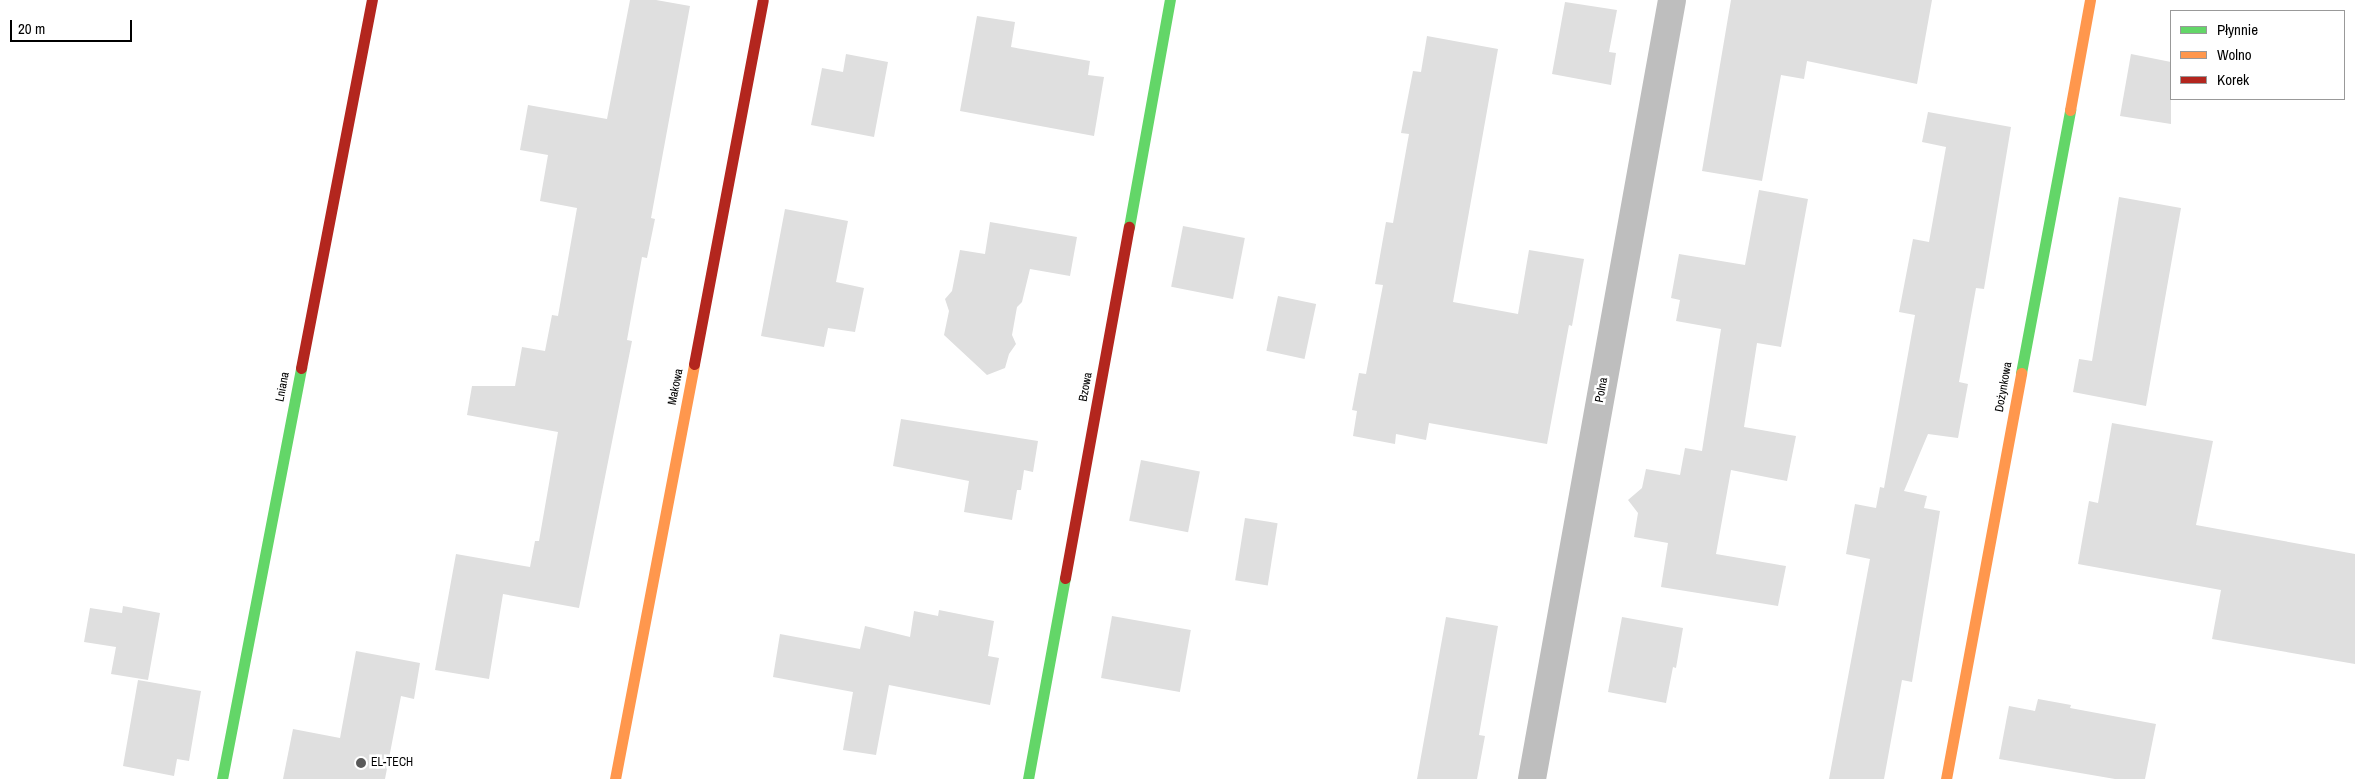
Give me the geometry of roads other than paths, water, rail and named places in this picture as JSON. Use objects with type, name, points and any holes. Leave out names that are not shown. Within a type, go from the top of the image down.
[{"type":"street","name":"Lniana","points":[[222,779],[372,0]]},
{"type":"street","name":"Makowa","points":[[615,779],[763,0]]},
{"type":"street","name":"Bzowa","points":[[1028,779],[1170,0]]},
{"type":"street","name":"Polna","points":[[1532,779],[1672,0]]},
{"type":"street","name":"Dożynkowa","points":[[1946,779],[2090,0]]},
{"type":"place","name":"EL-TECH","points":[[361,763]]}]
